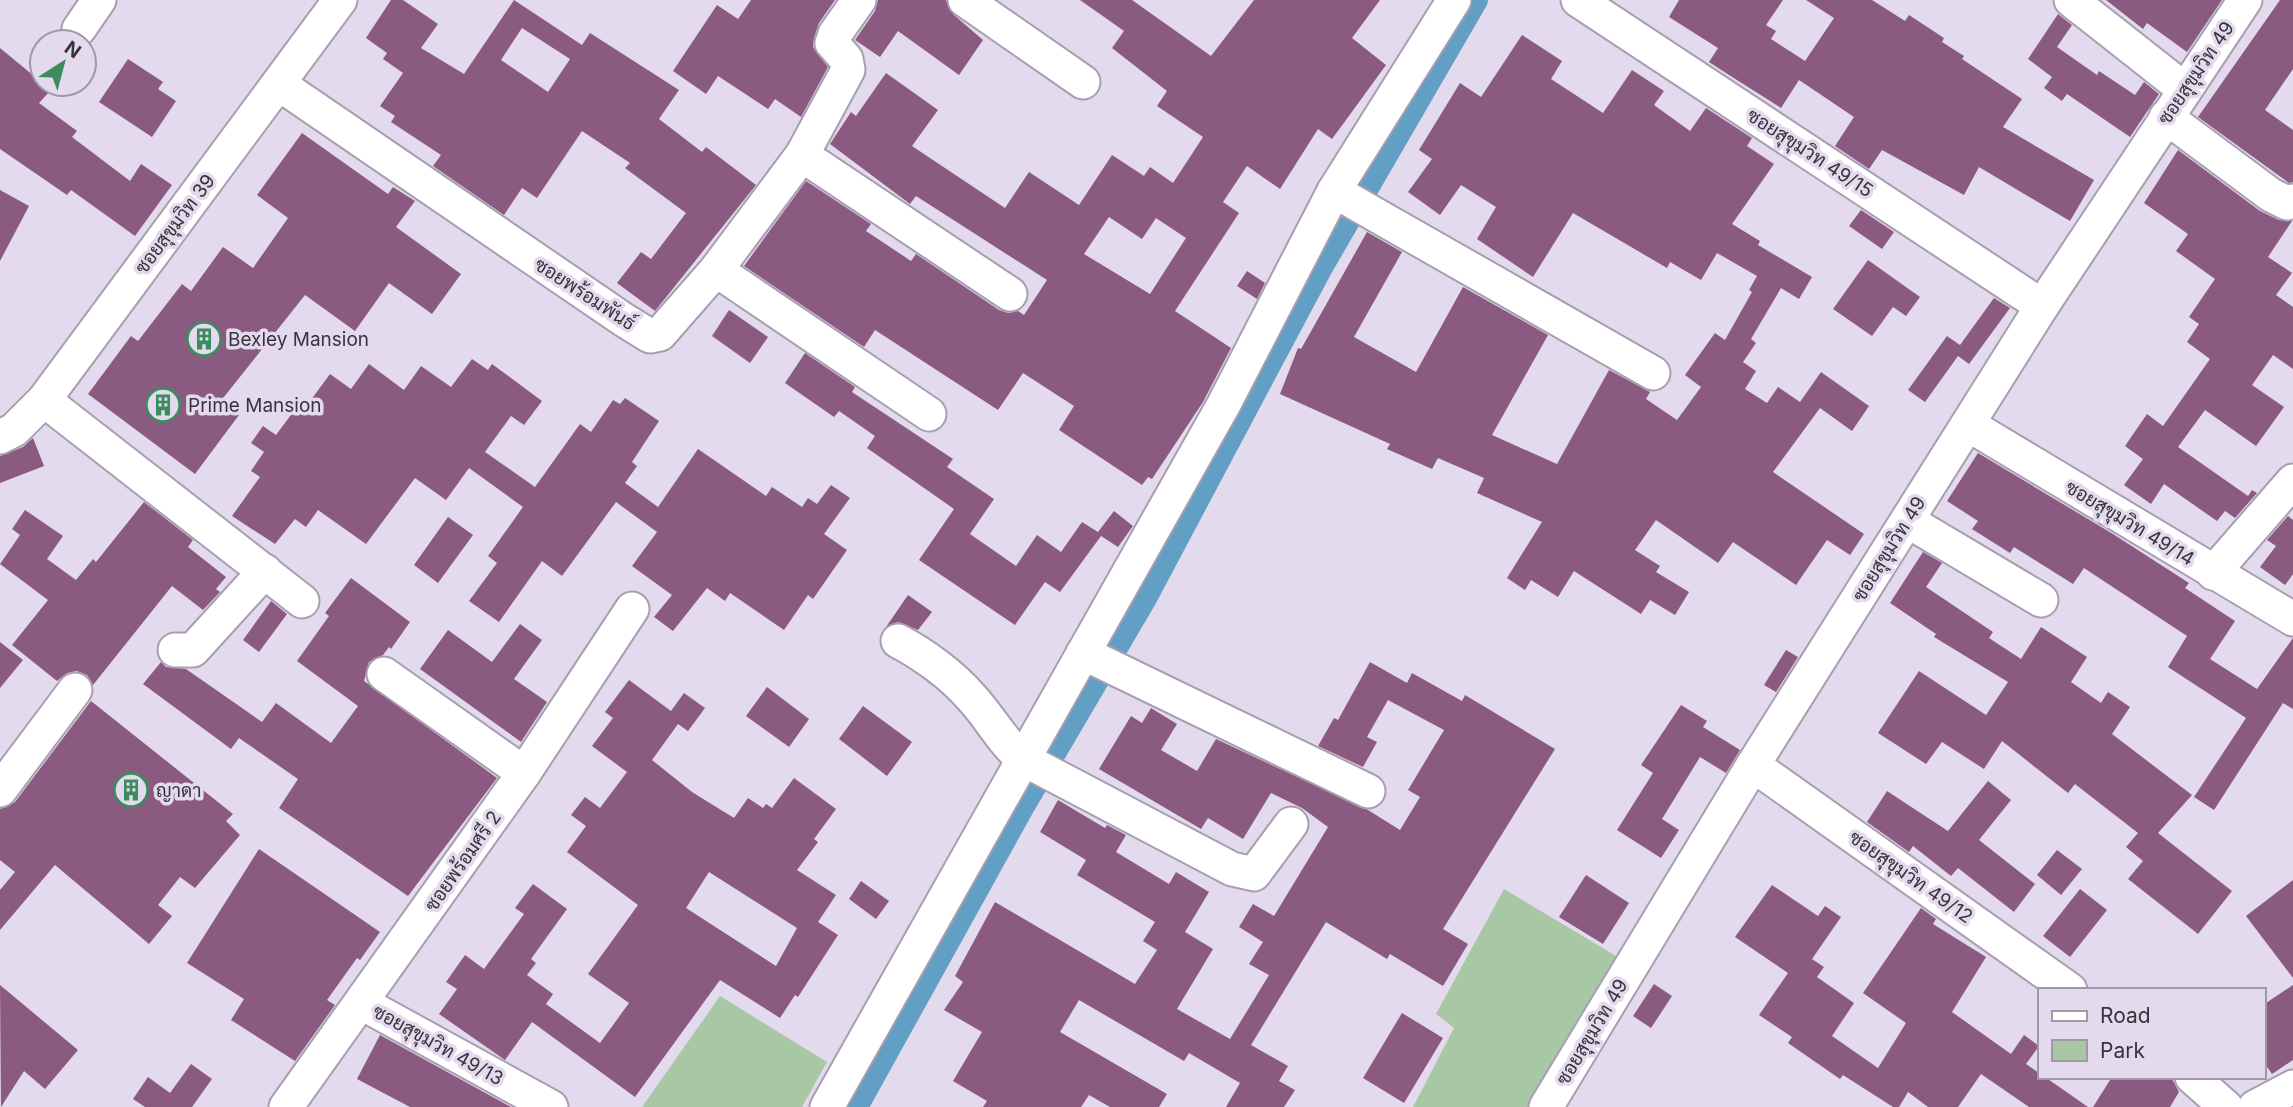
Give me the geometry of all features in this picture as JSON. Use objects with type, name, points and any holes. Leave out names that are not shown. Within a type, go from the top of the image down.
[{"type":"street","points":[[80,28],[99,0]]},
{"type":"street","name":"ซอยสุขุมวิท 39","points":[[0,437],[14,430],[44,400],[340,0]]},
{"type":"street","name":"ซอยพร้อมพันธ์","points":[[279,84],[533,260],[650,336],[660,334],[716,270],[802,155],[848,70],[846,59],[832,43],[835,34],[859,0]]},
{"type":"street","points":[[965,0],[1083,82]]},
{"type":"street","points":[[827,1107],[1224,404],[1334,191],[1454,0]]},
{"type":"street","name":"ซอยสุขุมวิท 49/15","points":[[1578,0],[2042,306]]},
{"type":"street","points":[[2071,0],[2271,195],[2287,203],[2293,201]]},
{"type":"street","name":"ซอยสุขุมวิท 49","points":[[1546,1107],[1753,765],[2042,306],[2245,0]]},
{"type":"street","points":[[802,155],[1010,294]]},
{"type":"street","points":[[1334,191],[1653,373]]},
{"type":"street","points":[[716,270],[929,414]]},
{"type":"street","points":[[44,400],[302,601]]},
{"type":"street","name":"ซอยสุขุมวิท 49/14","points":[[1969,425],[2293,619]]},
{"type":"street","points":[[2213,573],[2293,481]]},
{"type":"street","points":[[1908,521],[2041,600]]},
{"type":"street","points":[[174,650],[193,650],[265,571]]},
{"type":"street","name":"ซอยพร้อมศรี 2","points":[[286,1107],[524,773],[632,609]]},
{"type":"street","points":[[898,641],[917,651],[970,695],[1007,746],[1023,759],[1245,873],[1254,874],[1291,824]]},
{"type":"street","points":[[1083,653],[1368,791]]},
{"type":"street","points":[[384,674],[524,773]]},
{"type":"street","points":[[0,789],[75,690]]},
{"type":"street","name":"ซอยสุขุมวิท 49/12","points":[[1753,765],[2067,988]]},
{"type":"street","name":"ซอยสุขุมวิท 49/13","points":[[362,1003],[551,1107]]},
{"type":"street","points":[[2194,1079],[2226,1107]]},
{"type":"street","points":[[2255,1107],[2293,1087]]},
{"type":"green space","points":[[1504,889],[1621,959],[1535,1107],[1413,1107],[1454,1028],[1436,1014]]},
{"type":"green space","points":[[720,996],[827,1062],[802,1107],[642,1107]]},
{"type":"building","points":[[391,0],[403,0],[438,24],[421,48],[464,74],[514,0],[582,45],[590,33],[679,90],[659,119],[702,152],[706,147],[756,185],[655,311],[617,283],[641,252],[651,259],[686,213],[625,168],[630,163],[582,131],[537,198],[522,188],[504,215],[433,166],[441,155],[391,122],[395,116],[380,106],[403,73],[383,59],[387,53],[366,38]],"holes":[[[522,28],[570,59],[548,92],[501,60]]]},
{"type":"building","points":[[751,0],[835,0],[819,23],[813,47],[828,67],[801,117],[775,99],[768,109],[718,76],[706,94],[673,71],[717,5],[738,19]]},
{"type":"building","points":[[878,0],[946,0],[954,15],[983,40],[959,75],[898,31],[880,57],[855,40],[875,11]]},
{"type":"building","points":[[1080,0],[1132,0],[1211,56],[1254,0],[1380,0],[1352,38],[1386,65],[1332,139],[1318,129],[1280,189],[1247,166],[1223,202],[1239,213],[1175,311],[1231,348],[1203,402],[1152,479],[1148,477],[1142,485],[1059,430],[1074,406],[1023,373],[998,410],[875,330],[864,347],[744,266],[806,181],[871,224],[866,231],[911,261],[916,254],[999,310],[1008,313],[1018,311],[1024,315],[1047,280],[916,196],[910,204],[830,144],[851,112],[856,116],[886,73],[938,110],[912,146],[1005,208],[1029,172],[1079,205],[1112,155],[1144,176],[1150,167],[1173,183],[1203,137],[1157,106],[1167,91],[1112,48],[1124,31]],"holes":[[[1109,217],[1142,239],[1156,218],[1186,238],[1150,294],[1084,254]]]},
{"type":"building","points":[[1679,0],[1783,0],[1766,25],[1776,31],[1771,39],[1805,61],[1834,18],[1806,0],[1872,0],[1905,21],[1909,15],[1944,38],[1942,42],[1964,56],[1962,59],[2022,99],[2003,127],[2094,180],[2070,221],[1979,167],[1964,195],[1882,150],[1869,169],[1835,146],[1854,117],[1799,80],[1781,108],[1709,62],[1718,48],[1669,17]]},
{"type":"building","points":[[2106,0],[2222,0],[2187,52],[2147,23],[2143,29]]},
{"type":"building","points":[[2280,0],[2293,0],[2293,69],[2265,110],[2293,130],[2293,182],[2289,183],[2198,117]]},
{"type":"building","points":[[2058,14],[2072,25],[2057,47],[2097,75],[2099,71],[2135,95],[2144,82],[2159,94],[2130,137],[2067,94],[2062,101],[2044,88],[2052,77],[2028,59]]},
{"type":"building","points":[[1522,35],[1562,61],[1551,79],[1603,113],[1632,70],[1664,91],[1654,105],[1690,131],[1706,108],[1752,138],[1747,146],[1774,164],[1732,224],[1760,241],[1758,245],[1812,277],[1799,299],[1781,288],[1751,339],[1756,343],[1743,362],[1756,371],[1745,389],[1767,403],[1778,387],[1800,402],[1821,372],[1869,406],[1852,431],[1820,408],[1773,472],[1864,534],[1850,555],[1827,540],[1796,585],[1733,542],[1718,563],[1656,520],[1635,550],[1660,566],[1656,572],[1689,592],[1675,615],[1650,600],[1641,614],[1574,571],[1558,597],[1531,580],[1525,590],[1507,578],[1542,522],[1477,493],[1484,478],[1438,458],[1432,469],[1387,449],[1390,444],[1280,394],[1298,348],[1301,349],[1367,232],[1402,252],[1354,337],[1416,372],[1463,287],[1548,335],[1492,435],[1557,464],[1609,370],[1650,392],[1646,399],[1677,420],[1701,387],[1685,375],[1715,333],[1725,340],[1752,292],[1749,290],[1757,276],[1717,253],[1701,280],[1670,262],[1667,268],[1573,213],[1533,277],[1477,239],[1496,207],[1461,185],[1440,215],[1408,192],[1432,159],[1419,150],[1460,83],[1481,97]]},
{"type":"building","points":[[0,48],[28,71],[28,98],[44,98],[39,103],[77,131],[72,137],[130,181],[141,164],[172,185],[135,236],[71,190],[67,195],[0,149]]},
{"type":"building","points":[[128,59],[163,82],[158,89],[176,101],[152,137],[99,102]]},
{"type":"building","points":[[302,133],[388,194],[393,187],[415,201],[396,227],[461,274],[432,314],[389,283],[355,331],[305,295],[220,402],[239,415],[195,474],[88,394],[131,336],[138,341],[182,284],[191,291],[223,247],[253,268],[288,218],[257,195]]},
{"type":"building","points":[[2178,150],[2260,211],[2279,220],[2292,221],[2268,257],[2292,273],[2276,295],[2293,307],[2293,369],[2273,355],[2252,385],[2284,407],[2256,446],[2205,410],[2178,447],[2248,496],[2252,490],[2257,493],[2235,518],[2225,511],[2217,521],[2164,484],[2151,504],[2124,485],[2143,459],[2125,446],[2147,414],[2163,426],[2210,359],[2187,342],[2199,324],[2189,317],[2215,279],[2176,251],[2188,234],[2144,203]]},
{"type":"building","points":[[0,190],[29,206],[0,261]]},
{"type":"building","points":[[1861,210],[1894,232],[1882,249],[1849,226]]},
{"type":"building","points":[[1868,260],[1920,297],[1906,316],[1893,307],[1872,336],[1833,309]]},
{"type":"building","points":[[1247,271],[1265,283],[1257,299],[1237,286]]},
{"type":"building","points":[[1994,298],[2010,308],[1969,364],[1958,356],[1925,402],[1908,390],[1947,336],[1960,345]]},
{"type":"building","points":[[729,310],[768,337],[750,363],[712,336]]},
{"type":"building","points":[[805,353],[855,387],[852,392],[953,459],[947,467],[994,499],[970,534],[1016,566],[1037,535],[1061,552],[1082,522],[1098,532],[1114,511],[1133,526],[1118,547],[1101,536],[1060,592],[1045,582],[1015,625],[919,560],[954,509],[867,448],[875,436],[839,411],[834,417],[785,383]]},
{"type":"building","points":[[472,359],[488,370],[492,364],[542,401],[524,425],[511,416],[485,452],[535,487],[580,424],[591,432],[613,400],[620,404],[625,398],[659,421],[632,462],[637,466],[625,483],[658,507],[698,449],[766,496],[772,487],[802,507],[808,498],[817,504],[831,485],[850,498],[824,534],[847,550],[813,599],[808,595],[784,630],[730,593],[725,601],[707,588],[673,631],[654,617],[672,595],[632,566],[657,532],[616,502],[562,576],[542,561],[499,622],[469,601],[497,563],[488,556],[523,507],[469,468],[446,500],[415,478],[366,544],[318,510],[306,527],[295,519],[275,544],[232,516],[260,477],[251,471],[264,452],[251,443],[263,426],[276,435],[299,404],[305,408],[330,374],[351,389],[369,364],[404,390],[421,366],[451,387]]},
{"type":"building","points":[[33,438],[44,466],[0,483],[0,456],[23,447]]},
{"type":"building","points":[[1978,453],[2189,583],[2185,588],[2235,621],[2210,659],[2257,689],[2293,638],[2293,709],[2283,703],[2214,810],[2194,797],[2246,718],[2168,667],[2187,636],[2084,568],[2073,584],[2014,547],[2010,553],[1972,529],[1978,521],[1947,501]]},
{"type":"building","points":[[144,502],[193,540],[188,547],[226,577],[216,589],[220,592],[203,610],[172,586],[93,685],[87,675],[77,671],[67,673],[57,681],[12,645],[48,600],[0,564],[20,535],[12,529],[25,510],[63,536],[47,559],[76,580],[93,559],[96,562]]},
{"type":"building","points":[[2288,516],[2293,520],[2293,574],[2285,585],[2260,567],[2276,546],[2267,540]]},
{"type":"building","points":[[448,517],[473,535],[438,583],[414,565]]},
{"type":"building","points":[[1923,552],[1942,563],[1926,587],[1993,632],[1989,638],[2021,659],[2041,627],[2087,657],[2071,682],[2101,703],[2108,692],[2130,707],[2112,734],[2192,795],[2158,833],[2232,891],[2198,934],[2128,879],[2143,861],[2126,847],[2138,833],[2075,784],[2068,793],[2002,741],[1984,769],[1942,742],[1926,764],[1878,733],[1919,671],[1986,715],[2008,682],[1934,637],[1936,634],[1890,603]]},
{"type":"building","points":[[351,578],[410,622],[391,649],[389,647],[383,655],[369,662],[364,681],[497,778],[408,896],[279,808],[298,779],[239,738],[231,749],[143,684],[161,662],[166,667],[186,669],[262,722],[276,703],[331,743],[358,706],[297,661],[329,616],[325,613]]},
{"type":"building","points":[[908,595],[932,612],[918,630],[898,622],[886,627]]},
{"type":"building","points":[[271,601],[287,614],[259,652],[243,640]]},
{"type":"building","points":[[520,624],[542,640],[514,679],[547,702],[521,742],[420,669],[448,630],[492,662]]},
{"type":"building","points":[[0,642],[23,660],[0,688]]},
{"type":"building","points":[[1786,650],[1798,657],[1776,692],[1764,685]]},
{"type":"building","points":[[1370,662],[1407,683],[1412,673],[1462,701],[1465,695],[1555,749],[1443,929],[1468,944],[1443,986],[1390,954],[1387,959],[1326,922],[1251,1045],[1288,1066],[1279,1081],[1295,1090],[1284,1107],[1226,1107],[1240,1083],[1189,1053],[1184,1061],[1079,1000],[1060,1032],[1167,1094],[1159,1107],[1110,1107],[1089,1095],[1081,1107],[983,1107],[987,1101],[953,1081],[982,1032],[944,1010],[963,982],[955,976],[995,902],[1135,984],[1157,950],[1143,941],[1155,922],[1077,875],[1086,860],[1040,832],[1058,800],[1105,828],[1107,825],[1126,835],[1116,852],[1169,884],[1176,872],[1209,892],[1185,932],[1213,949],[1177,1009],[1230,1039],[1269,975],[1249,964],[1263,942],[1239,927],[1253,904],[1274,916],[1328,827],[1302,808],[1271,793],[1243,839],[1208,818],[1201,829],[1099,769],[1131,716],[1142,723],[1151,708],[1177,724],[1161,750],[1197,771],[1216,739],[1368,810],[1400,830],[1420,797],[1408,790],[1444,730],[1388,700],[1367,737],[1377,742],[1363,767],[1318,746],[1334,718],[1338,720]]},
{"type":"building","points":[[629,680],[671,711],[684,693],[705,708],[688,731],[678,724],[652,760],[692,792],[734,818],[748,798],[763,808],[766,804],[772,808],[794,778],[836,809],[814,839],[818,842],[797,870],[836,895],[818,922],[838,935],[798,997],[795,995],[780,1018],[720,980],[635,1097],[532,1022],[505,1060],[439,1014],[457,989],[446,982],[465,955],[484,969],[524,914],[515,908],[533,884],[567,909],[531,959],[536,963],[527,975],[553,994],[546,1004],[600,1043],[629,1003],[588,974],[638,905],[567,852],[586,826],[571,815],[585,797],[600,808],[627,772],[592,746],[613,718],[605,712]],"holes":[[[709,872],[797,928],[776,966],[686,908]]]},
{"type":"building","points":[[767,687],[809,719],[789,747],[746,716]]},
{"type":"building","points":[[91,701],[233,814],[226,821],[240,835],[195,888],[180,877],[158,905],[172,916],[149,944],[55,865],[0,930],[0,890],[15,872],[0,860],[0,809],[15,802]]},
{"type":"building","points":[[1681,705],[1707,721],[1703,727],[1740,750],[1726,773],[1700,757],[1662,819],[1679,830],[1661,858],[1617,830],[1653,773],[1641,765]]},
{"type":"building","points":[[863,706],[912,742],[887,776],[839,739]]},
{"type":"building","points":[[1988,781],[2011,800],[1979,840],[2035,884],[2014,912],[1958,868],[1951,876],[1913,846],[1909,852],[1867,822],[1887,791],[1948,831]]},
{"type":"building","points":[[259,849],[380,932],[360,960],[357,958],[327,1000],[335,1005],[295,1061],[231,1020],[244,999],[187,963]]},
{"type":"building","points":[[2057,850],[2082,869],[2061,895],[2037,875]]},
{"type":"building","points":[[1586,875],[1629,903],[1603,944],[1559,917]]},
{"type":"building","points":[[2293,880],[2293,978],[2246,916]]},
{"type":"building","points":[[861,881],[889,901],[876,919],[849,899]]},
{"type":"building","points":[[1772,885],[1818,916],[1825,906],[1841,917],[1812,959],[1824,967],[1817,977],[1854,1003],[1832,1036],[1878,1068],[1906,1023],[1863,993],[1921,908],[1936,919],[1933,924],[1986,957],[1952,1012],[2011,1054],[2024,1035],[2038,1045],[2026,1064],[2038,1072],[2038,1079],[2048,1079],[2088,1107],[2029,1107],[1981,1074],[1958,1107],[1928,1107],[1908,1092],[1899,1107],[1893,1107],[1843,1075],[1840,1079],[1788,1043],[1792,1037],[1759,1015],[1788,973],[1735,937]]},
{"type":"building","points":[[2080,889],[2107,910],[2070,957],[2043,936]]},
{"type":"building","points":[[1654,984],[1672,996],[1651,1028],[1633,1016]]},
{"type":"building","points":[[0,985],[78,1050],[45,1089],[24,1071],[1,1107]]},
{"type":"building","points":[[2293,985],[2293,1060],[2272,1074],[2265,1064],[2265,1004]]},
{"type":"building","points":[[1402,1013],[1443,1038],[1404,1103],[1363,1078]]},
{"type":"building","points":[[380,1035],[511,1107],[410,1107],[357,1079]]},
{"type":"building","points":[[191,1064],[212,1079],[192,1107],[145,1107],[133,1099],[148,1077],[170,1093]]},
{"type":"building","points":[[2111,1079],[2172,1079],[2179,1092],[2170,1107],[2093,1107]]},
{"type":"waterway","points":[[856,1107],[1023,806],[1144,600],[1320,269],[1476,0]]},
{"type":"place","name":"Bexley Mansion","points":[[204,339]]},
{"type":"place","name":"Prime Mansion","points":[[163,405]]},
{"type":"place","name":"ญาดา","points":[[131,790]]}]
